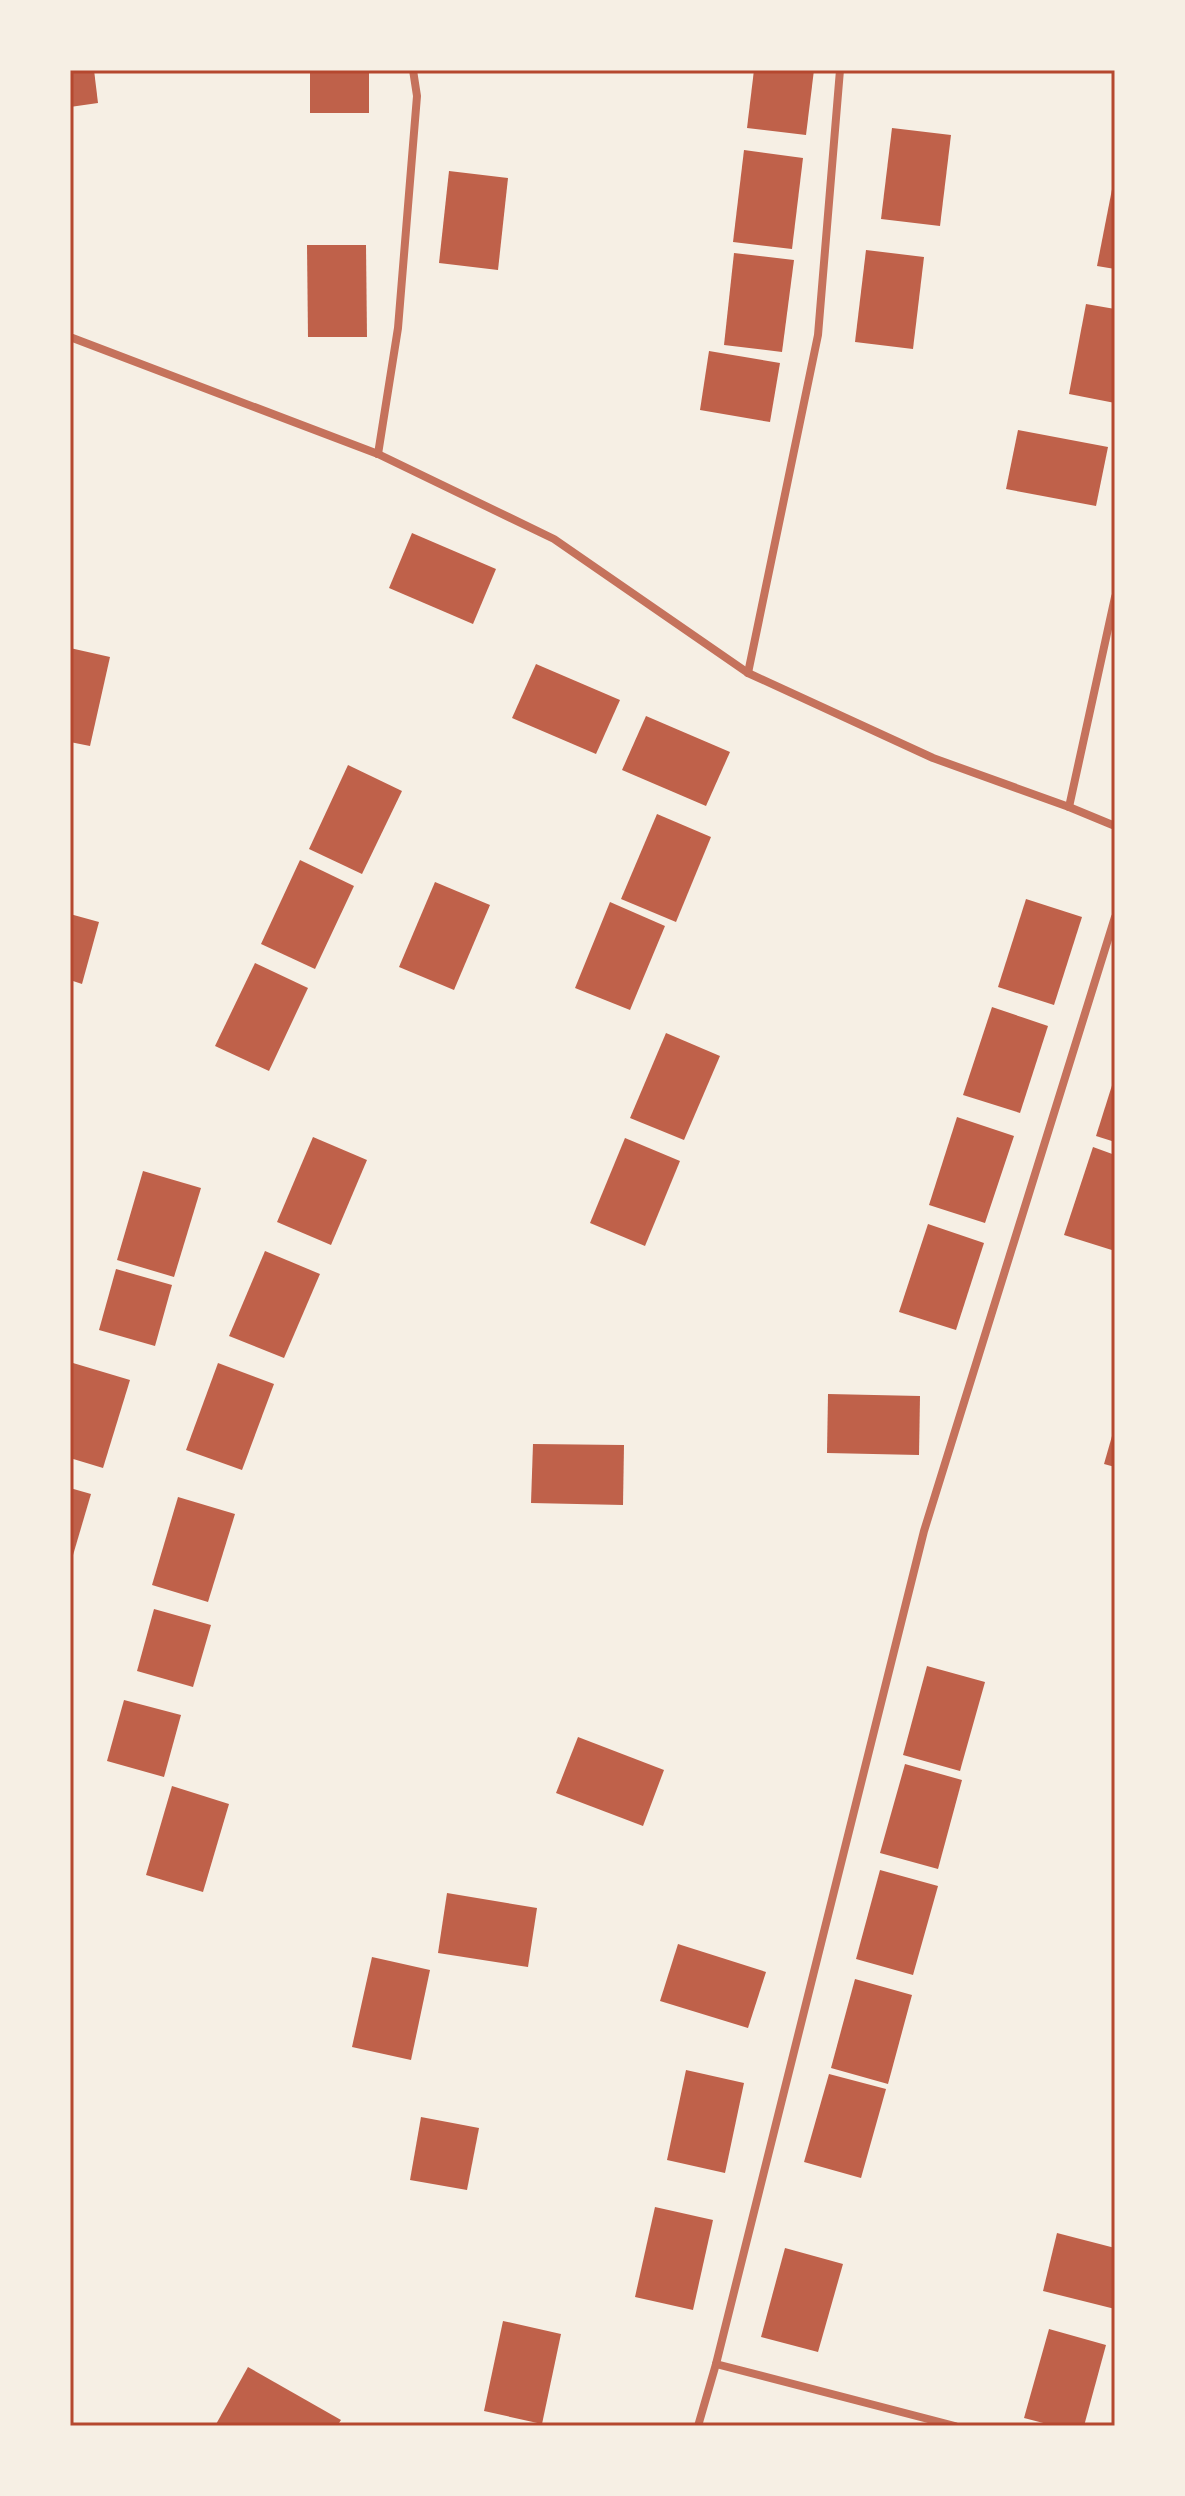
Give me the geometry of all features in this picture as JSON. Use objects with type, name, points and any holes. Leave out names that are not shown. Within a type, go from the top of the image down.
[{"type":"street","points":[[378,454],[398,328],[417,96],[413,70]]},
{"type":"street","points":[[748,673],[818,335],[840,70]]},
{"type":"street","points":[[70,337],[378,454],[554,539],[748,673],[933,758],[1115,826]]},
{"type":"street","points":[[1069,807],[1115,597]]},
{"type":"street","points":[[698,2426],[924,1531],[1115,917]]},
{"type":"street","points":[[716,2364],[955,2426]]},
{"type":"building","points":[[70,70],[94,70],[98,103],[70,107]]},
{"type":"building","points":[[310,70],[369,70],[369,113],[310,113]]},
{"type":"building","points":[[754,70],[814,70],[806,135],[747,128]]},
{"type":"building","points":[[892,128],[951,135],[940,226],[881,219]]},
{"type":"building","points":[[744,150],[803,158],[792,249],[733,242]]},
{"type":"building","points":[[449,171],[508,178],[498,270],[439,263]]},
{"type":"building","points":[[1115,179],[1115,269],[1097,266]]},
{"type":"building","points":[[307,245],[366,245],[367,337],[308,337]]},
{"type":"building","points":[[866,250],[924,257],[913,349],[855,342]]},
{"type":"building","points":[[734,253],[794,260],[782,352],[724,345]]},
{"type":"building","points":[[1086,304],[1115,309],[1115,403],[1069,394]]},
{"type":"building","points":[[709,351],[780,363],[770,422],[700,410]]},
{"type":"building","points":[[1018,430],[1108,447],[1096,506],[1006,489]]},
{"type":"building","points":[[412,533],[496,569],[473,624],[389,588]]},
{"type":"building","points":[[70,648],[110,657],[90,746],[70,742]]},
{"type":"building","points":[[536,664],[620,700],[596,754],[512,718]]},
{"type":"building","points":[[646,716],[730,752],[706,806],[622,770]]},
{"type":"building","points":[[348,765],[402,791],[362,874],[309,849]]},
{"type":"building","points":[[657,814],[711,837],[676,922],[621,899]]},
{"type":"building","points":[[300,860],[354,886],[315,969],[261,944]]},
{"type":"building","points":[[435,882],[490,905],[454,990],[399,967]]},
{"type":"building","points":[[1026,899],[1082,917],[1054,1005],[998,987]]},
{"type":"building","points":[[610,902],[665,926],[630,1010],[575,988]]},
{"type":"building","points":[[70,914],[99,922],[82,984],[70,980]]},
{"type":"building","points":[[255,963],[308,988],[269,1071],[215,1046]]},
{"type":"building","points":[[992,1007],[1048,1026],[1020,1113],[963,1095]]},
{"type":"building","points":[[666,1033],[720,1056],[684,1140],[630,1118]]},
{"type":"building","points":[[1115,1080],[1115,1142],[1096,1136]]},
{"type":"building","points":[[957,1117],[1014,1136],[985,1223],[929,1205]]},
{"type":"building","points":[[313,1137],[367,1160],[331,1245],[277,1222]]},
{"type":"building","points":[[625,1138],[680,1161],[645,1246],[590,1223]]},
{"type":"building","points":[[1093,1147],[1115,1155],[1115,1251],[1064,1235]]},
{"type":"building","points":[[143,1171],[201,1188],[174,1277],[117,1260]]},
{"type":"building","points":[[928,1224],[984,1243],[956,1330],[899,1312]]},
{"type":"building","points":[[265,1251],[320,1274],[284,1358],[229,1336]]},
{"type":"building","points":[[116,1269],[172,1285],[155,1346],[99,1330]]},
{"type":"building","points":[[73,1363],[130,1380],[103,1468],[70,1458],[70,1373]]},
{"type":"building","points":[[218,1363],[274,1384],[242,1470],[186,1450]]},
{"type":"building","points":[[828,1394],[920,1396],[919,1455],[827,1453]]},
{"type":"building","points":[[1115,1429],[1115,1467],[1104,1464]]},
{"type":"building","points":[[533,1444],[624,1445],[623,1505],[531,1503]]},
{"type":"building","points":[[70,1488],[91,1494],[71,1562],[70,1562]]},
{"type":"building","points":[[178,1497],[235,1514],[208,1602],[152,1585]]},
{"type":"building","points":[[154,1609],[211,1625],[193,1687],[137,1671]]},
{"type":"building","points":[[927,1666],[985,1682],[960,1771],[903,1755]]},
{"type":"building","points":[[124,1700],[181,1715],[164,1777],[107,1761]]},
{"type":"building","points":[[578,1737],[664,1770],[643,1826],[556,1793]]},
{"type":"building","points":[[905,1764],[962,1780],[938,1869],[880,1853]]},
{"type":"building","points":[[172,1786],[229,1804],[203,1892],[146,1875]]},
{"type":"building","points":[[880,1870],[938,1886],[913,1975],[856,1959]]},
{"type":"building","points":[[447,1893],[537,1908],[528,1967],[438,1953]]},
{"type":"building","points":[[678,1944],[766,1972],[748,2028],[660,2001]]},
{"type":"building","points":[[372,1957],[430,1970],[411,2060],[352,2047]]},
{"type":"building","points":[[855,1979],[912,1995],[888,2084],[831,2068]]},
{"type":"building","points":[[686,2070],[744,2083],[725,2173],[667,2160]]},
{"type":"building","points":[[829,2074],[886,2089],[861,2178],[804,2162]]},
{"type":"building","points":[[421,2117],[479,2128],[467,2190],[410,2180]]},
{"type":"building","points":[[655,2207],[713,2220],[693,2310],[635,2297]]},
{"type":"building","points":[[1057,2233],[1115,2248],[1115,2309],[1043,2291]]},
{"type":"building","points":[[785,2248],[843,2264],[818,2352],[761,2337]]},
{"type":"building","points":[[503,2321],[561,2334],[542,2424],[484,2411]]},
{"type":"building","points":[[1049,2329],[1106,2345],[1084,2426],[1055,2426],[1024,2418]]},
{"type":"building","points":[[248,2367],[341,2420],[337,2426],[215,2426]]}]
